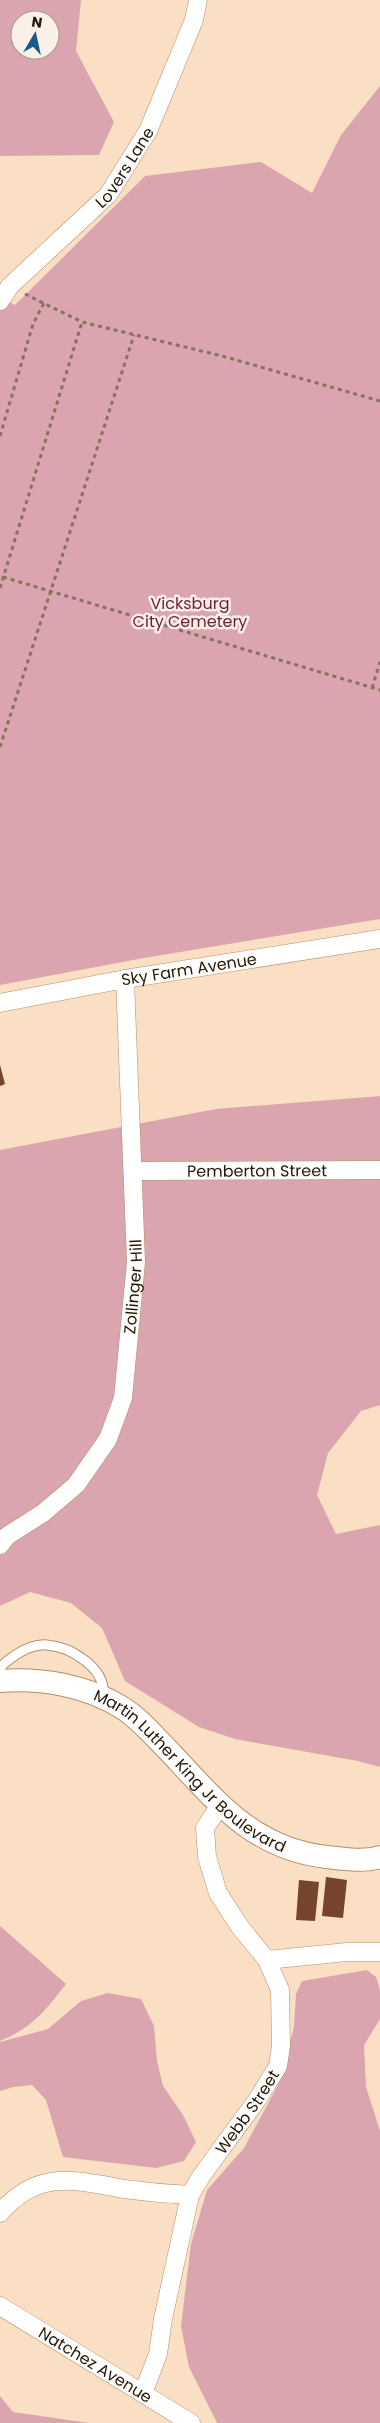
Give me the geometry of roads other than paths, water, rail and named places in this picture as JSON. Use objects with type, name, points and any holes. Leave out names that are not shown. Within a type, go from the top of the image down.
[{"type":"street","name":"Lovers Lane","points":[[0,301],[5,281],[108,195],[148,131],[194,20],[198,0]]},
{"type":"street","name":"Sky Farm Avenue","points":[[0,1003],[125,979],[380,939]]},
{"type":"street","name":"Zollinger Hill","points":[[0,1545],[7,1536],[43,1513],[76,1485],[108,1439],[124,1398],[136,1262],[125,979]]},
{"type":"street","name":"Pemberton Street","points":[[133,1171],[380,1170]]},
{"type":"street","name":"Martin Luther King Jr Boulevard","points":[[0,1681],[48,1682],[79,1689],[102,1697],[122,1708],[143,1724],[220,1805],[263,1839],[286,1849],[310,1855],[372,1859],[380,1857]]},
{"type":"street","name":"Webb Street","points":[[142,2393],[158,2354],[163,2319],[190,2196],[202,2175],[257,2100],[278,2066],[282,2020],[280,1990],[267,1960],[240,1928],[218,1894],[207,1858],[205,1828],[220,1805]]},
{"type":"street","points":[[267,1960],[347,1952],[380,1952]]},
{"type":"street","points":[[0,2213],[16,2197],[29,2188],[57,2180],[76,2180],[146,2192],[190,2196]]},
{"type":"street","name":"Natchez Avenue","points":[[0,2306],[191,2423]]},
{"type":"lane","points":[[0,1668],[2,1664],[23,1650],[46,1645],[74,1652],[96,1672],[104,1687],[102,1697]]},
{"type":"park label","name":"Vicksburg City Cemetery","points":[[190,612]]}]
